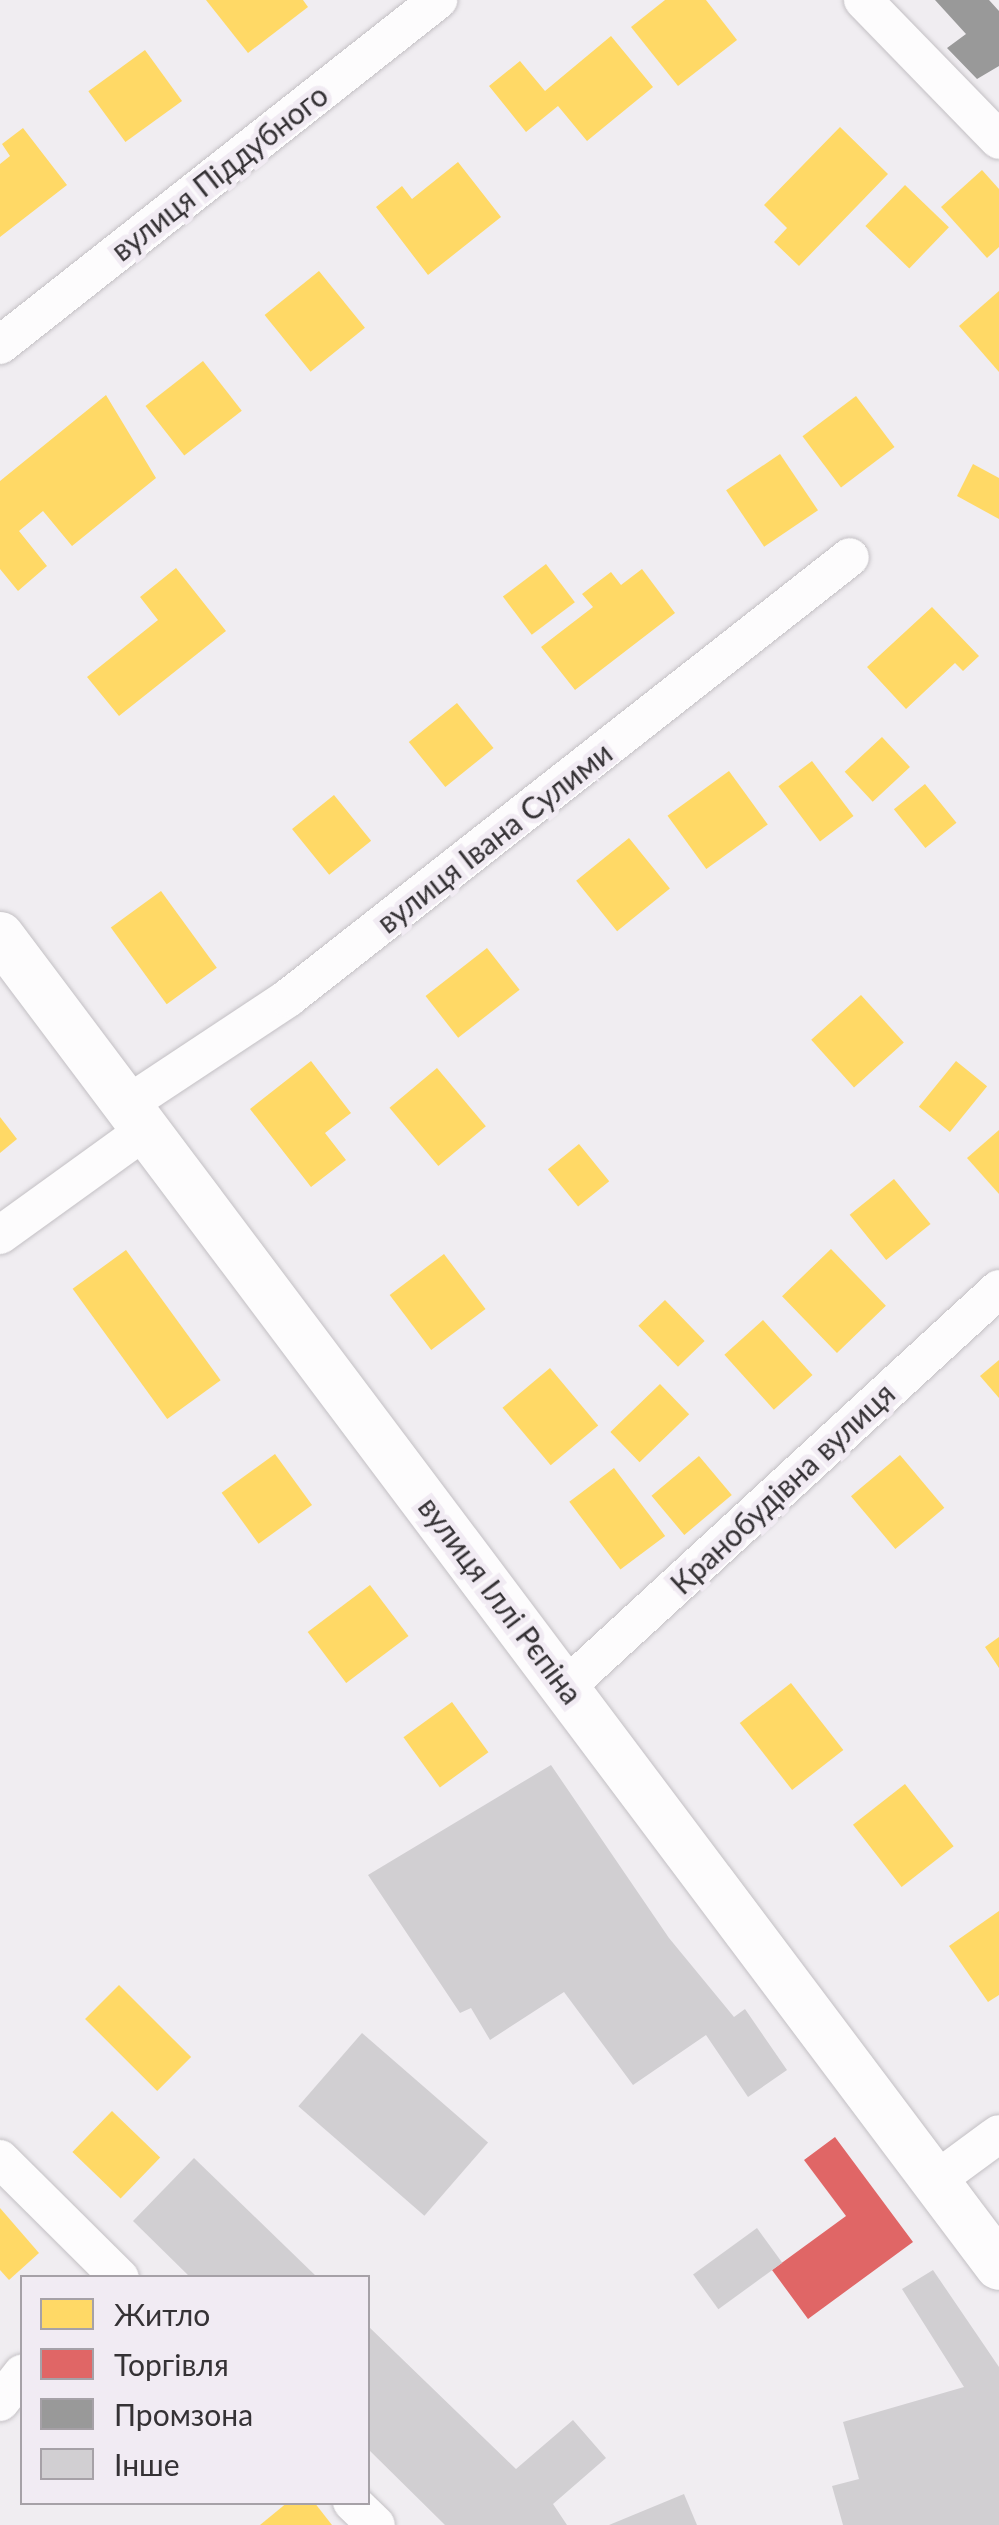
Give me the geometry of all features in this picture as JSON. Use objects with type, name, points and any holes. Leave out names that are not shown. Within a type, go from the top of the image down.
[{"type":"street","name":"вулиця Піддубного","points":[[0,344],[438,0]]},
{"type":"street","points":[[863,0],[999,140]]},
{"type":"street","name":"вулиця Івана Сулими","points":[[0,1234],[138,1117],[850,557]]},
{"type":"street","name":"вулиця Іллі Рєпіна","points":[[0,936],[939,2178],[999,2266]]},
{"type":"street","name":"Кранобудівна вулиця","points":[[566,1687],[999,1289]]},
{"type":"street","points":[[939,2178],[999,2134]]},
{"type":"street","points":[[0,2159],[110,2274]]},
{"type":"street","points":[[0,2402],[20,2377]]},
{"type":"street","points":[[355,2505],[376,2525]]},
{"type":"building: Житло","points":[[206,0],[303,0],[308,7],[248,53]]},
{"type":"building: Житло","points":[[665,0],[706,0],[737,40],[678,86],[631,27]]},
{"type":"building: Житло","points":[[611,36],[653,87],[587,141],[558,106],[526,132],[489,86],[520,61],[545,91]]},
{"type":"building: Житло","points":[[145,50],[182,101],[125,142],[88,91]]},
{"type":"building: Житло","points":[[840,127],[888,174],[799,266],[774,242],[787,228],[764,205]]},
{"type":"building: Житло","points":[[23,128],[67,185],[0,237],[0,164],[10,156],[2,144]]},
{"type":"building: Житло","points":[[458,162],[501,217],[428,275],[376,207],[402,186],[412,199]]},
{"type":"building: Житло","points":[[982,170],[999,189],[999,247],[987,258],[941,207]]},
{"type":"building: Житло","points":[[905,185],[949,227],[909,268],[865,226]]},
{"type":"building: Житло","points":[[319,271],[365,328],[311,372],[265,315]]},
{"type":"building: Житло","points":[[999,291],[999,372],[959,326]]},
{"type":"building: Житло","points":[[203,361],[242,411],[184,456],[145,406]]},
{"type":"building: Житло","points":[[106,395],[156,478],[72,546],[43,511],[19,531],[47,566],[18,591],[0,569],[0,481]]},
{"type":"building: Житло","points":[[856,396],[895,447],[841,487],[802,436]]},
{"type":"building: Житло","points":[[780,454],[818,510],[764,547],[726,490]]},
{"type":"building: Житло","points":[[973,464],[999,478],[999,519],[957,496]]},
{"type":"building: Житло","points":[[546,564],[575,602],[532,635],[503,596]]},
{"type":"building: Житло","points":[[176,568],[226,631],[119,716],[87,677],[158,620],[140,597]]},
{"type":"building: Житло","points":[[642,569],[675,613],[575,690],[541,647],[593,607],[582,594],[611,572],[621,585]]},
{"type":"building: Житло","points":[[932,607],[979,656],[963,671],[955,663],[906,709],[867,667]]},
{"type":"building: Житло","points":[[457,703],[494,748],[445,787],[409,742]]},
{"type":"building: Житло","points":[[882,737],[910,767],[873,802],[845,772]]},
{"type":"building: Житло","points":[[812,761],[854,816],[820,841],[778,786]]},
{"type":"building: Житло","points":[[729,771],[768,824],[706,869],[668,816]]},
{"type":"building: Житло","points":[[925,784],[956,823],[925,848],[894,809]]},
{"type":"building: Житло","points":[[334,795],[371,841],[329,875],[292,829]]},
{"type":"building: Житло","points":[[629,838],[670,889],[617,931],[576,881]]},
{"type":"building: Житло","points":[[161,891],[217,968],[167,1004],[111,927]]},
{"type":"building: Житло","points":[[487,948],[520,990],[458,1038],[426,996]]},
{"type":"building: Житло","points":[[861,995],[904,1043],[854,1087],[811,1040]]},
{"type":"building: Житло","points":[[311,1061],[351,1113],[325,1133],[346,1160],[311,1187],[250,1109]]},
{"type":"building: Житло","points":[[956,1061],[987,1086],[950,1132],[919,1107]]},
{"type":"building: Житло","points":[[437,1068],[486,1126],[438,1166],[390,1108]]},
{"type":"building: Житло","points":[[0,1117],[17,1139],[0,1153]]},
{"type":"building: Житло","points":[[999,1130],[999,1194],[967,1158]]},
{"type":"building: Житло","points":[[579,1144],[609,1181],[578,1206],[548,1169]]},
{"type":"building: Житло","points":[[894,1179],[931,1224],[886,1260],[850,1215]]},
{"type":"building: Житло","points":[[831,1249],[886,1306],[837,1353],[782,1296]]},
{"type":"building: Житло","points":[[126,1250],[221,1380],[167,1419],[73,1289]]},
{"type":"building: Житло","points":[[444,1254],[486,1309],[431,1350],[390,1295]]},
{"type":"building: Житло","points":[[665,1300],[705,1341],[678,1367],[638,1326]]},
{"type":"building: Житло","points":[[763,1320],[813,1375],[774,1410],[724,1355]]},
{"type":"building: Житло","points":[[999,1360],[999,1398],[980,1376]]},
{"type":"building: Житло","points":[[550,1368],[598,1425],[551,1465],[503,1408]]},
{"type":"building: Житло","points":[[660,1384],[689,1414],[640,1462],[610,1432]]},
{"type":"building: Житло","points":[[275,1454],[312,1505],[259,1544],[222,1493]]},
{"type":"building: Житло","points":[[900,1455],[944,1508],[895,1549],[851,1496]]},
{"type":"building: Житло","points":[[699,1456],[732,1495],[684,1535],[652,1496]]},
{"type":"building: Житло","points":[[614,1468],[665,1536],[620,1570],[569,1502]]},
{"type":"building: Житло","points":[[370,1585],[409,1636],[346,1683],[308,1632]]},
{"type":"building: Житло","points":[[999,1637],[999,1668],[985,1647]]},
{"type":"building: Житло","points":[[791,1683],[843,1750],[792,1790],[740,1723]]},
{"type":"building: Житло","points":[[452,1702],[488,1752],[440,1787],[403,1737]]},
{"type":"building: Житло","points":[[905,1784],[954,1846],[902,1887],[853,1825]]},
{"type":"building: Житло","points":[[999,1911],[999,1995],[988,2002],[949,1946]]},
{"type":"building: Житло","points":[[119,1985],[191,2057],[157,2091],[85,2019]]},
{"type":"building: Житло","points":[[112,2111],[160,2158],[121,2199],[72,2152]]},
{"type":"building: Житло","points":[[0,2208],[39,2253],[9,2280],[0,2270]]},
{"type":"building: Житло","points":[[284,2505],[316,2505],[332,2525],[260,2525]]},
{"type":"building: Торгівля","points":[[835,2137],[913,2242],[808,2319],[772,2270],[846,2216],[804,2160]]},
{"type":"building: Промзона","points":[[935,0],[989,0],[999,11],[999,66],[977,79],[947,48],[966,34]]},
{"type":"building: Інше","points":[[551,1765],[669,1938],[734,2017],[745,2009],[787,2070],[748,2097],[706,2035],[633,2085],[564,1992],[490,2040],[471,2008],[460,2013],[368,1875]]},
{"type":"building: Інше","points":[[362,2033],[488,2143],[424,2216],[298,2106]]},
{"type":"building: Інше","points":[[194,2158],[315,2275],[188,2275],[133,2221]]},
{"type":"building: Інше","points":[[757,2228],[782,2263],[718,2309],[693,2274]]},
{"type":"building: Інше","points":[[933,2270],[999,2367],[999,2525],[843,2525],[832,2486],[859,2479],[843,2422],[964,2387],[902,2289]]},
{"type":"building: Інше","points":[[370,2328],[516,2469],[573,2420],[606,2458],[553,2504],[567,2525],[445,2525],[370,2451]]},
{"type":"building: Інше","points":[[684,2494],[697,2525],[609,2525]]}]
